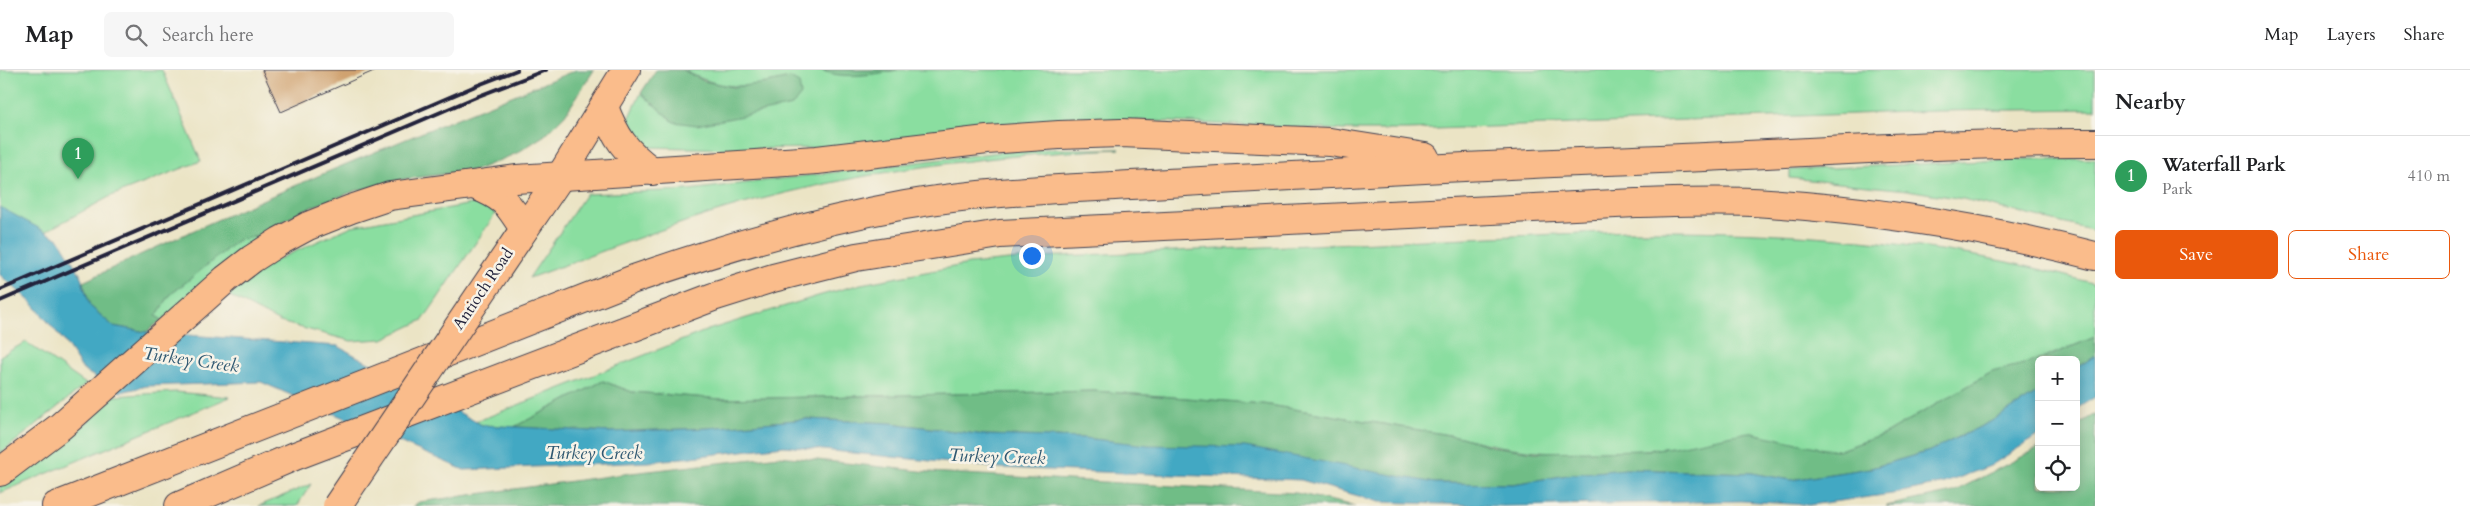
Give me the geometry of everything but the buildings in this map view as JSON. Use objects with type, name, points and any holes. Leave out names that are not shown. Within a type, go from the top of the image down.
[{"type":"main road","name":"Antioch Road","points":[[337,506],[560,177],[626,70]]},
{"type":"main road","points":[[606,104],[621,144],[634,158],[652,171]]},
{"type":"main road","points":[[0,472],[61,426],[252,258],[308,226],[390,196],[474,185],[560,177],[817,160],[987,140],[1121,133],[1330,142],[1478,165]]},
{"type":"main road","points":[[56,506],[598,294],[709,253],[776,234],[908,205],[999,193],[1478,165],[1662,159],[1943,146],[2095,143]]},
{"type":"main road","points":[[474,185],[498,194],[510,208],[522,233]]},
{"type":"main road","points":[[183,505],[295,456],[713,296],[773,278],[856,257],[1000,234],[1626,204],[1768,203],[1877,213],[1953,224],[2038,241],[2095,256]]},
{"type":"green space","points":[[0,70],[162,70],[201,161],[111,196],[0,256]]},
{"type":"green space","points":[[576,70],[594,70],[565,115],[545,135],[517,153],[476,170],[405,179],[355,191],[303,210],[259,236],[238,240],[170,295],[156,316],[162,320],[146,332],[113,326],[90,306],[83,282],[266,198]]},
{"type":"green space","points":[[656,70],[683,70],[704,81],[733,87],[790,78],[799,83],[801,95],[792,106],[697,125],[674,122],[641,93]]},
{"type":"green space","points":[[683,70],[2095,70],[2095,109],[1937,111],[1407,130],[1343,130],[1131,120],[833,148],[736,149],[646,147],[634,139],[637,137],[629,119],[641,93],[674,122],[790,78],[748,86],[735,86],[711,82]]},
{"type":"green space","points":[[822,70],[897,70],[870,74],[838,75]]},
{"type":"green space","points":[[1025,149],[1120,149],[976,160],[881,173],[833,182],[713,213],[660,230],[529,278],[586,194],[689,190]]},
{"type":"green space","points":[[2026,159],[2095,159],[2095,231],[1963,199],[1907,190],[1790,178],[1790,170]]},
{"type":"green space","points":[[477,203],[496,213],[423,320],[383,339],[351,341],[280,322],[228,295],[274,261],[352,226]]},
{"type":"green space","points":[[1627,231],[1805,235],[1921,247],[2037,269],[2095,284],[2095,337],[2049,356],[2035,356],[2035,362],[2027,365],[1992,372],[1885,434],[1840,450],[1673,447],[1593,453],[1540,451],[1487,444],[1461,437],[1263,404],[1095,391],[721,399],[632,392],[603,381],[514,427],[482,425],[475,422],[708,330],[818,296],[861,284],[969,264],[1039,257]]},
{"type":"green space","points":[[259,236],[162,320],[156,316],[170,295],[238,240]]},
{"type":"green space","points":[[2095,337],[2095,356],[2080,365],[2080,356],[2049,356]]},
{"type":"green space","points":[[26,342],[86,384],[0,454],[0,356]]},
{"type":"green space","points":[[2035,361],[2035,394],[1990,422],[1930,451],[1871,468],[1791,480],[1752,473],[1626,469],[1574,474],[1513,484],[1435,483],[1380,474],[1084,438],[985,435],[891,423],[807,419],[708,428],[610,432],[514,427],[603,381],[632,392],[721,399],[1095,391],[1263,404],[1461,437],[1491,446],[1535,452],[1648,450],[1748,432],[1825,449],[1840,450],[1885,434],[1992,372]]},
{"type":"green space","points":[[176,392],[230,397],[0,493],[0,484],[66,442],[114,396]]},
{"type":"green space","points":[[2095,414],[2095,506],[1886,506],[1953,492],[2035,450],[2035,491],[2080,491],[2080,423]]},
{"type":"green space","points":[[780,456],[929,472],[1296,493],[1355,506],[413,506],[419,502],[631,473]]},
{"type":"green space","points":[[311,484],[297,506],[259,506]]},
{"type":"water","name":"Turkey Creek","points":[[0,207],[59,239],[80,274],[90,306],[113,326],[146,332],[338,346],[482,425],[610,432],[708,428],[807,419],[891,423],[985,435],[1084,438],[1148,445],[1245,447],[1435,483],[1513,484],[1574,474],[1626,469],[1752,473],[1791,480],[1871,468],[1930,451],[1990,422],[2035,394],[2035,438],[1990,466],[1945,483],[1892,494],[1809,505],[1741,501],[1503,506],[1380,502],[1301,480],[999,468],[784,446],[649,462],[464,470],[261,382],[147,386],[121,392],[83,370],[64,341],[32,303],[0,275]]},
{"type":"water","points":[[2095,356],[2095,397],[2080,406],[2080,401],[2080,365]]},
{"type":"railway","points":[[0,290],[473,87],[517,70]]},
{"type":"railway","points":[[0,301],[476,97],[546,70]]},
{"type":"place","name":"Waterfall Park","points":[[78,179]]}]
